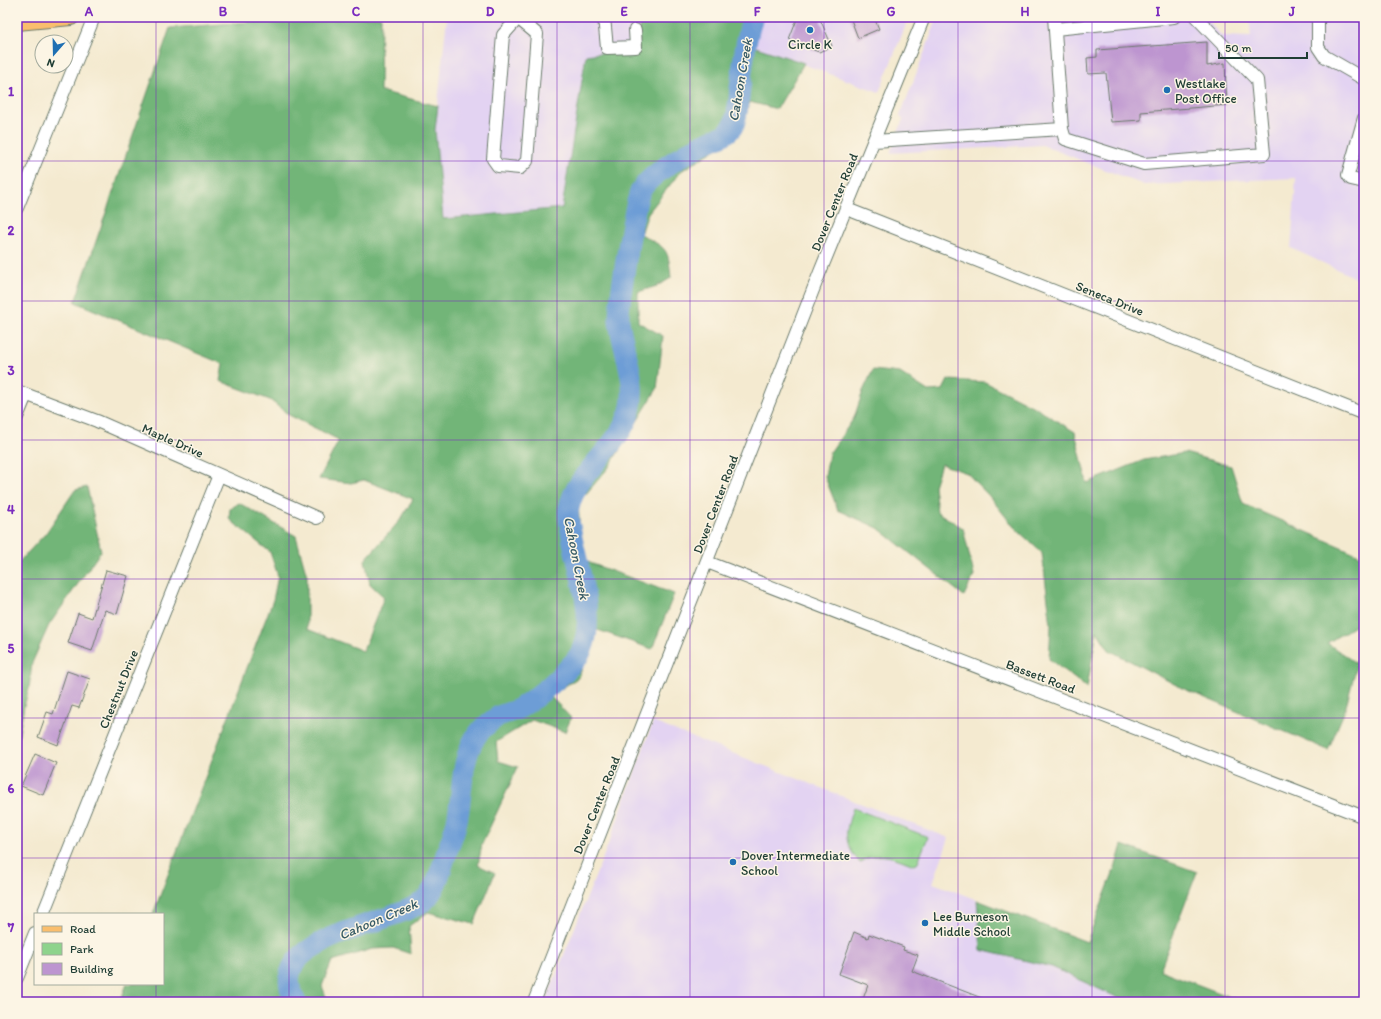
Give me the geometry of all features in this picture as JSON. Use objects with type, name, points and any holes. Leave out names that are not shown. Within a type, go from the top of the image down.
[{"type":"main road","points":[[17,22],[62,18]]},
{"type":"street","points":[[17,208],[94,17]]},
{"type":"street","points":[[604,17],[607,48],[636,47],[635,30]]},
{"type":"street","name":"Dover Center Road","points":[[534,1002],[820,272],[847,209],[924,17]]},
{"type":"street","points":[[1174,17],[1055,23],[1062,129],[1065,139],[1144,164],[1264,154],[1257,80],[1196,17]]},
{"type":"street","points":[[1318,17],[1318,47],[1324,56],[1364,79]]},
{"type":"street","points":[[519,18],[537,34],[527,161],[520,168],[498,166],[493,158],[503,35],[519,18]]},
{"type":"street","points":[[1364,118],[1360,149],[1348,175],[1351,179],[1364,182]]},
{"type":"street","points":[[874,141],[1062,129]]},
{"type":"street","name":"Seneca Drive","points":[[847,209],[1364,414]]},
{"type":"street","points":[[17,417],[22,393]]},
{"type":"street","name":"Maple Drive","points":[[22,393],[97,421],[317,518]]},
{"type":"street","name":"Chestnut Drive","points":[[43,913],[219,475]]},
{"type":"street","name":"Bassett Road","points":[[707,562],[1364,817]]},
{"type":"street","points":[[17,978],[34,936]]},
{"type":"shaded area","points":[[447,17],[640,17],[638,48],[586,55],[562,208],[443,219],[435,130]]},
{"type":"shaded area","points":[[755,17],[909,17],[879,92],[750,45]]},
{"type":"shaded area","points":[[938,17],[1204,17],[1222,36],[1251,37],[1249,17],[1364,18],[1364,282],[1291,248],[1296,178],[1144,185],[1042,145],[890,153],[903,119],[900,116]]},
{"type":"shaded area","name":"Dover Intermediate School","points":[[653,722],[949,838],[933,883],[1243,1002],[545,1002],[610,840]]},
{"type":"green space","points":[[314,17],[381,17],[380,91],[438,106],[435,130],[443,219],[562,208],[586,55],[638,48],[640,17],[755,17],[750,45],[804,63],[777,109],[750,102],[737,136],[681,171],[648,213],[641,234],[665,250],[669,260],[671,278],[657,286],[638,292],[638,322],[663,336],[657,389],[609,467],[578,503],[582,560],[674,594],[652,649],[595,629],[579,677],[550,696],[571,718],[565,732],[532,720],[496,742],[498,761],[518,767],[482,844],[478,865],[495,873],[474,924],[428,912],[409,926],[411,954],[393,948],[372,949],[332,961],[322,986],[328,1002],[120,1002],[127,985],[164,985],[164,913],[153,913],[273,600],[278,576],[270,552],[229,519],[230,509],[239,503],[296,536],[307,576],[307,629],[363,651],[384,597],[370,584],[365,560],[401,519],[413,499],[364,480],[351,483],[319,479],[339,440],[289,415],[270,400],[220,381],[223,364],[75,302],[170,28]]},
{"type":"green space","points":[[873,370],[900,373],[928,391],[943,390],[948,380],[985,382],[1036,408],[1075,432],[1087,483],[1144,460],[1185,453],[1231,466],[1243,504],[1364,557],[1364,632],[1356,625],[1327,643],[1357,664],[1345,710],[1328,750],[1182,688],[1109,650],[1097,631],[1087,688],[1049,659],[1051,625],[1042,553],[1014,527],[989,496],[967,473],[941,464],[934,486],[937,512],[963,528],[974,575],[964,596],[878,528],[838,510],[825,477],[829,454],[854,418],[863,391]]},
{"type":"green space","points":[[87,487],[101,551],[49,625],[32,663],[29,689],[24,706],[17,745],[17,564],[46,533],[75,490]]},
{"type":"green space","points":[[853,808],[928,837],[917,864],[914,865],[887,856],[874,856],[860,863],[850,849],[847,837],[848,824]]},
{"type":"green space","points":[[1122,845],[1197,872],[1160,970],[1243,1002],[1127,1002],[1052,967],[981,950],[977,900],[1087,942]]},
{"type":"building","points":[[798,17],[819,17],[832,46],[819,52],[789,40]]},
{"type":"building","points":[[850,17],[874,17],[879,29],[858,38]]},
{"type":"building","name":"Westlake Post Office","points":[[1207,42],[1207,66],[1225,63],[1227,105],[1141,112],[1141,120],[1111,122],[1106,73],[1088,74],[1087,58],[1097,57],[1097,50]]},
{"type":"building","points":[[106,570],[128,576],[117,614],[105,610],[92,651],[68,643],[78,613],[92,618]]},
{"type":"building","points":[[67,671],[90,679],[79,708],[72,706],[58,745],[38,737],[47,712],[53,714]]},
{"type":"building","points":[[35,754],[56,763],[43,795],[21,786]]},
{"type":"building","points":[[854,932],[868,938],[869,934],[904,947],[903,950],[918,955],[912,971],[992,1002],[862,1002],[868,985],[839,974]]},
{"type":"waterway","name":"Cahoon Creek","points":[[296,1002],[289,980],[296,962],[312,948],[336,936],[410,908],[426,899],[435,886],[456,826],[464,768],[470,748],[475,738],[497,717],[514,711],[535,698],[575,661],[583,648],[587,633],[587,616],[582,581],[568,511],[573,494],[580,482],[617,437],[625,425],[630,411],[632,400],[631,377],[621,332],[619,312],[627,254],[638,198],[645,184],[659,172],[692,150],[723,135],[731,129],[734,124],[737,111],[745,52],[753,17]]},
{"type":"place","name":"Circle K","points":[[810,30]]},
{"type":"place","name":"Westlake Post Office","points":[[1167,90]]},
{"type":"place","name":"Dover Intermediate School","points":[[733,862]]},
{"type":"place","name":"Lee Burneson Middle School","points":[[925,923]]}]
